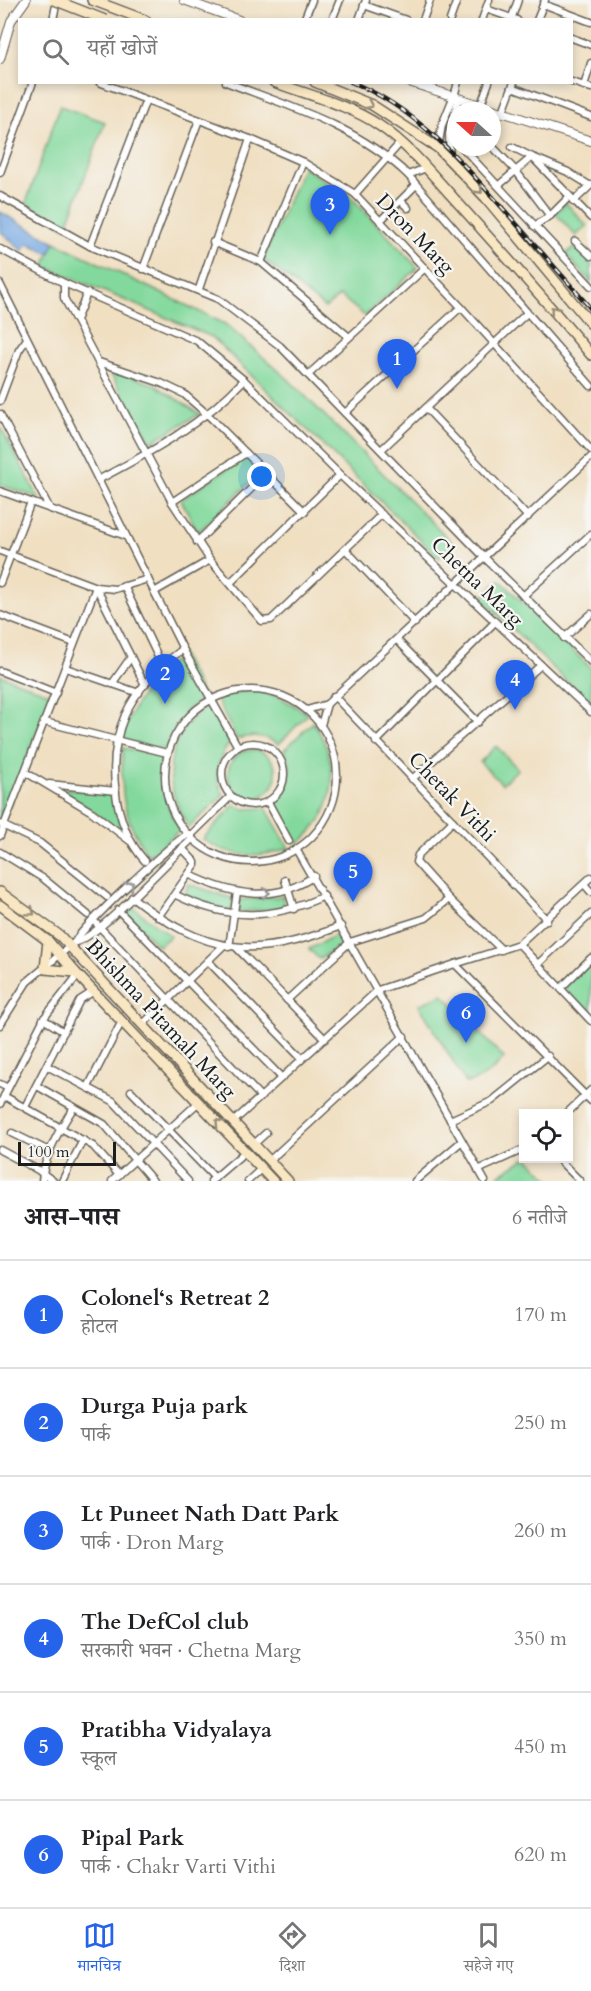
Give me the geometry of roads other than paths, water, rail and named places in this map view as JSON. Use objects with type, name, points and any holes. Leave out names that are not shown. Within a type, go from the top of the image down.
[{"type":"main road","points":[[55,0],[100,18]]},
{"type":"main road","points":[[92,0],[140,18]]},
{"type":"main road","points":[[279,84],[345,109],[378,124],[392,134],[426,168],[543,297],[591,355]]},
{"type":"main road","points":[[320,84],[372,105],[438,148],[486,198],[591,324]]},
{"type":"main road","name":"Bhishma Pitamah Marg","points":[[0,892],[72,944],[142,1025],[288,1181]]},
{"type":"main road","name":"Bhishma Pitamah Marg","points":[[0,905],[48,941],[273,1181]]},
{"type":"main road","points":[[48,941],[45,969],[76,973]]},
{"type":"street","points":[[0,59],[11,21],[26,0]]},
{"type":"street","points":[[55,0],[55,17]]},
{"type":"street","points":[[55,17],[63,0]]},
{"type":"street","points":[[184,0],[234,18]]},
{"type":"street","points":[[305,18],[312,0]]},
{"type":"street","points":[[333,18],[340,0]]},
{"type":"street","points":[[424,18],[430,0]]},
{"type":"street","points":[[451,18],[457,0]]},
{"type":"street","points":[[483,18],[489,0]]},
{"type":"street","points":[[513,18],[518,0]]},
{"type":"street","points":[[538,18],[544,2],[591,22]]},
{"type":"street","points":[[360,18],[365,3],[401,18]]},
{"type":"street","points":[[486,9],[510,18]]},
{"type":"street","points":[[573,38],[591,45]]},
{"type":"street","points":[[584,86],[591,63]]},
{"type":"street","points":[[573,82],[591,88]]},
{"type":"street","points":[[0,173],[32,84]]},
{"type":"street","name":"Dron Marg","points":[[104,84],[250,139],[303,162],[355,194],[462,307],[591,450]]},
{"type":"street","points":[[231,84],[330,121],[388,156],[408,175],[526,314],[591,386]]},
{"type":"street","points":[[416,84],[468,102]]},
{"type":"street","points":[[454,102],[458,84]]},
{"type":"street","points":[[482,102],[488,84]]},
{"type":"street","points":[[591,117],[513,85],[502,114],[591,141]]},
{"type":"street","points":[[438,148],[441,125],[455,97]]},
{"type":"street","points":[[90,246],[146,100]]},
{"type":"street","points":[[143,268],[199,120]]},
{"type":"street","points":[[441,125],[447,132]]},
{"type":"street","points":[[199,289],[213,242],[250,139]]},
{"type":"street","points":[[355,194],[401,142]]},
{"type":"street","points":[[512,147],[568,172],[590,185],[534,226]]},
{"type":"street","points":[[501,155],[516,171],[550,216]]},
{"type":"street","points":[[450,156],[450,160]]},
{"type":"street","points":[[471,156],[591,286]]},
{"type":"street","points":[[499,185],[532,157]]},
{"type":"street","points":[[532,157],[591,218]]},
{"type":"street","points":[[261,262],[303,162]]},
{"type":"street","points":[[408,175],[426,168]]},
{"type":"street","points":[[557,183],[568,172]]},
{"type":"street","points":[[380,221],[416,185]]},
{"type":"street","points":[[0,196],[90,246],[199,289],[218,299],[252,323],[366,431],[381,450],[485,558],[591,662]]},
{"type":"street","points":[[401,201],[408,208]]},
{"type":"street","points":[[575,241],[591,256]]},
{"type":"street","points":[[213,242],[261,262],[349,337]]},
{"type":"street","name":"Chetna Marg","points":[[0,249],[64,284],[187,335],[244,380],[340,475],[591,712]]},
{"type":"street","points":[[308,375],[424,268]]},
{"type":"street","points":[[0,284],[183,649],[238,747]]},
{"type":"street","points":[[64,284],[64,298],[172,502],[210,560],[262,621],[271,620],[382,514]]},
{"type":"street","points":[[76,320],[87,293]]},
{"type":"street","points":[[345,413],[462,307]]},
{"type":"street","points":[[381,450],[526,314]]},
{"type":"street","points":[[0,400],[19,350],[27,339]]},
{"type":"street","points":[[99,362],[161,383],[184,394],[305,512]]},
{"type":"street","points":[[98,480],[147,454],[208,415],[244,380]]},
{"type":"street","points":[[426,408],[528,518]]},
{"type":"street","points":[[0,414],[50,509]]},
{"type":"street","points":[[172,502],[246,453]]},
{"type":"street","points":[[321,725],[327,704],[334,696],[416,623],[591,457]]},
{"type":"street","points":[[197,542],[267,474]]},
{"type":"street","points":[[231,582],[305,512],[340,475]]},
{"type":"street","points":[[0,491],[126,536]]},
{"type":"street","points":[[0,583],[31,502]]},
{"type":"street","points":[[524,596],[591,534]]},
{"type":"street","points":[[346,550],[416,623]]},
{"type":"street","points":[[0,551],[96,587],[115,589],[148,579]]},
{"type":"street","points":[[154,592],[210,560]]},
{"type":"street","points":[[123,586],[162,666]]},
{"type":"street","points":[[0,836],[2,824],[26,772],[96,587]]},
{"type":"street","points":[[96,587],[145,685]]},
{"type":"street","points":[[564,638],[591,614]]},
{"type":"street","points":[[0,615],[74,644]]},
{"type":"street","points":[[376,742],[495,622]]},
{"type":"street","points":[[397,640],[478,722]]},
{"type":"street","points":[[145,861],[132,843],[121,814],[116,791],[118,743],[125,715],[139,693],[162,666],[183,649]]},
{"type":"street","points":[[112,684],[131,657]]},
{"type":"street","points":[[412,779],[541,665]]},
{"type":"street","points":[[66,668],[139,693]]},
{"type":"street","points":[[0,671],[56,693]]},
{"type":"street","points":[[238,690],[268,691],[282,695],[307,710],[321,725],[331,746],[337,769],[333,800],[319,828],[296,849],[266,861],[242,862],[219,856],[190,836],[173,813],[165,790],[167,753],[183,722],[210,699],[238,690]]},
{"type":"street","name":"Chetak Vithi","points":[[334,696],[547,920]]},
{"type":"street","points":[[307,710],[327,704]]},
{"type":"street","points":[[45,722],[118,743],[167,753]]},
{"type":"street","points":[[259,743],[269,747],[280,759],[284,780],[276,795],[268,802],[248,805],[231,796],[224,786],[222,773],[228,756],[238,747],[259,743]]},
{"type":"street","points":[[26,772],[92,812],[132,843]]},
{"type":"street","points":[[45,783],[116,791]]},
{"type":"street","points":[[0,1025],[21,989],[72,944],[90,918],[190,836],[231,796]]},
{"type":"street","points":[[268,802],[289,841]]},
{"type":"street","points":[[453,821],[416,859],[449,898],[502,950]]},
{"type":"street","points":[[2,824],[47,848],[107,897]]},
{"type":"street","points":[[72,944],[81,942],[99,928],[182,848],[190,836]]},
{"type":"street","points":[[158,917],[176,895],[196,863],[182,848]]},
{"type":"street","points":[[296,849],[314,876],[485,1181]]},
{"type":"street","points":[[0,852],[44,879],[90,918],[261,1096]]},
{"type":"street","points":[[190,875],[237,892],[288,891],[314,876]]},
{"type":"street","points":[[233,1122],[378,990],[519,944],[591,877]]},
{"type":"street","points":[[285,880],[294,909]]},
{"type":"street","points":[[584,884],[591,892]]},
{"type":"street","points":[[230,946],[237,892]]},
{"type":"street","points":[[176,895],[233,915],[255,915],[294,909],[324,896]]},
{"type":"street","points":[[132,897],[158,917],[186,934],[230,946],[300,941],[341,926]]},
{"type":"street","points":[[287,1000],[350,942],[426,918],[449,898]]},
{"type":"street","points":[[118,910],[281,1077]]},
{"type":"street","points":[[538,964],[591,914]]},
{"type":"street","points":[[519,944],[591,1021]]},
{"type":"street","points":[[142,1025],[208,961],[230,946]]},
{"type":"street","points":[[230,946],[325,1039]]},
{"type":"street","points":[[561,988],[591,958]]},
{"type":"street","points":[[208,961],[302,1058]]},
{"type":"street","points":[[455,964],[588,1093],[591,1101]]},
{"type":"street","points":[[0,1104],[43,1019],[76,973]]},
{"type":"street","points":[[25,1107],[80,1000],[94,991]]},
{"type":"street","points":[[43,1019],[64,1032]]},
{"type":"street","points":[[88,1087],[123,1021]]},
{"type":"street","points":[[269,1161],[404,1036]]},
{"type":"street","points":[[450,1120],[492,1101],[548,1056]]},
{"type":"street","points":[[47,1066],[113,1101],[188,1181]]},
{"type":"street","points":[[0,1083],[8,1088]]},
{"type":"street","points":[[37,1086],[104,1124],[153,1181]]},
{"type":"street","points":[[131,1090],[213,1179],[246,1151]]},
{"type":"street","points":[[570,1109],[588,1093]]},
{"type":"street","points":[[4,1096],[97,1149],[119,1175]]},
{"type":"street","points":[[112,1181],[199,1102]]},
{"type":"street","points":[[42,1181],[43,1172],[61,1127],[74,1107]]},
{"type":"street","points":[[12,1133],[51,1152]]},
{"type":"street","points":[[254,1144],[266,1133]]},
{"type":"street","points":[[62,1181],[83,1140]]},
{"type":"street","points":[[415,1181],[462,1141]]},
{"type":"street","points":[[0,1150],[43,1172],[53,1181]]},
{"type":"street","points":[[478,1170],[519,1151]]},
{"type":"street","points":[[562,1163],[580,1181]]},
{"type":"street","points":[[248,1181],[261,1168]]},
{"type":"water","points":[[0,212],[55,242],[49,254],[28,243],[23,251],[0,231]]},
{"type":"railway","points":[[355,84],[396,106],[417,121],[454,155],[591,309]]},
{"type":"place","name":"Lt Puneet Nath Datt Park","points":[[330,235]]},
{"type":"place","name":"Colonel‘s Retreat 2","points":[[397,389]]},
{"type":"place","name":"Durga Puja park","points":[[165,704]]},
{"type":"place","name":"The DefCol club","points":[[515,710]]},
{"type":"place","name":"Pratibha Vidyalaya","points":[[353,902]]},
{"type":"place","name":"Pipal Park","points":[[466,1043]]}]
